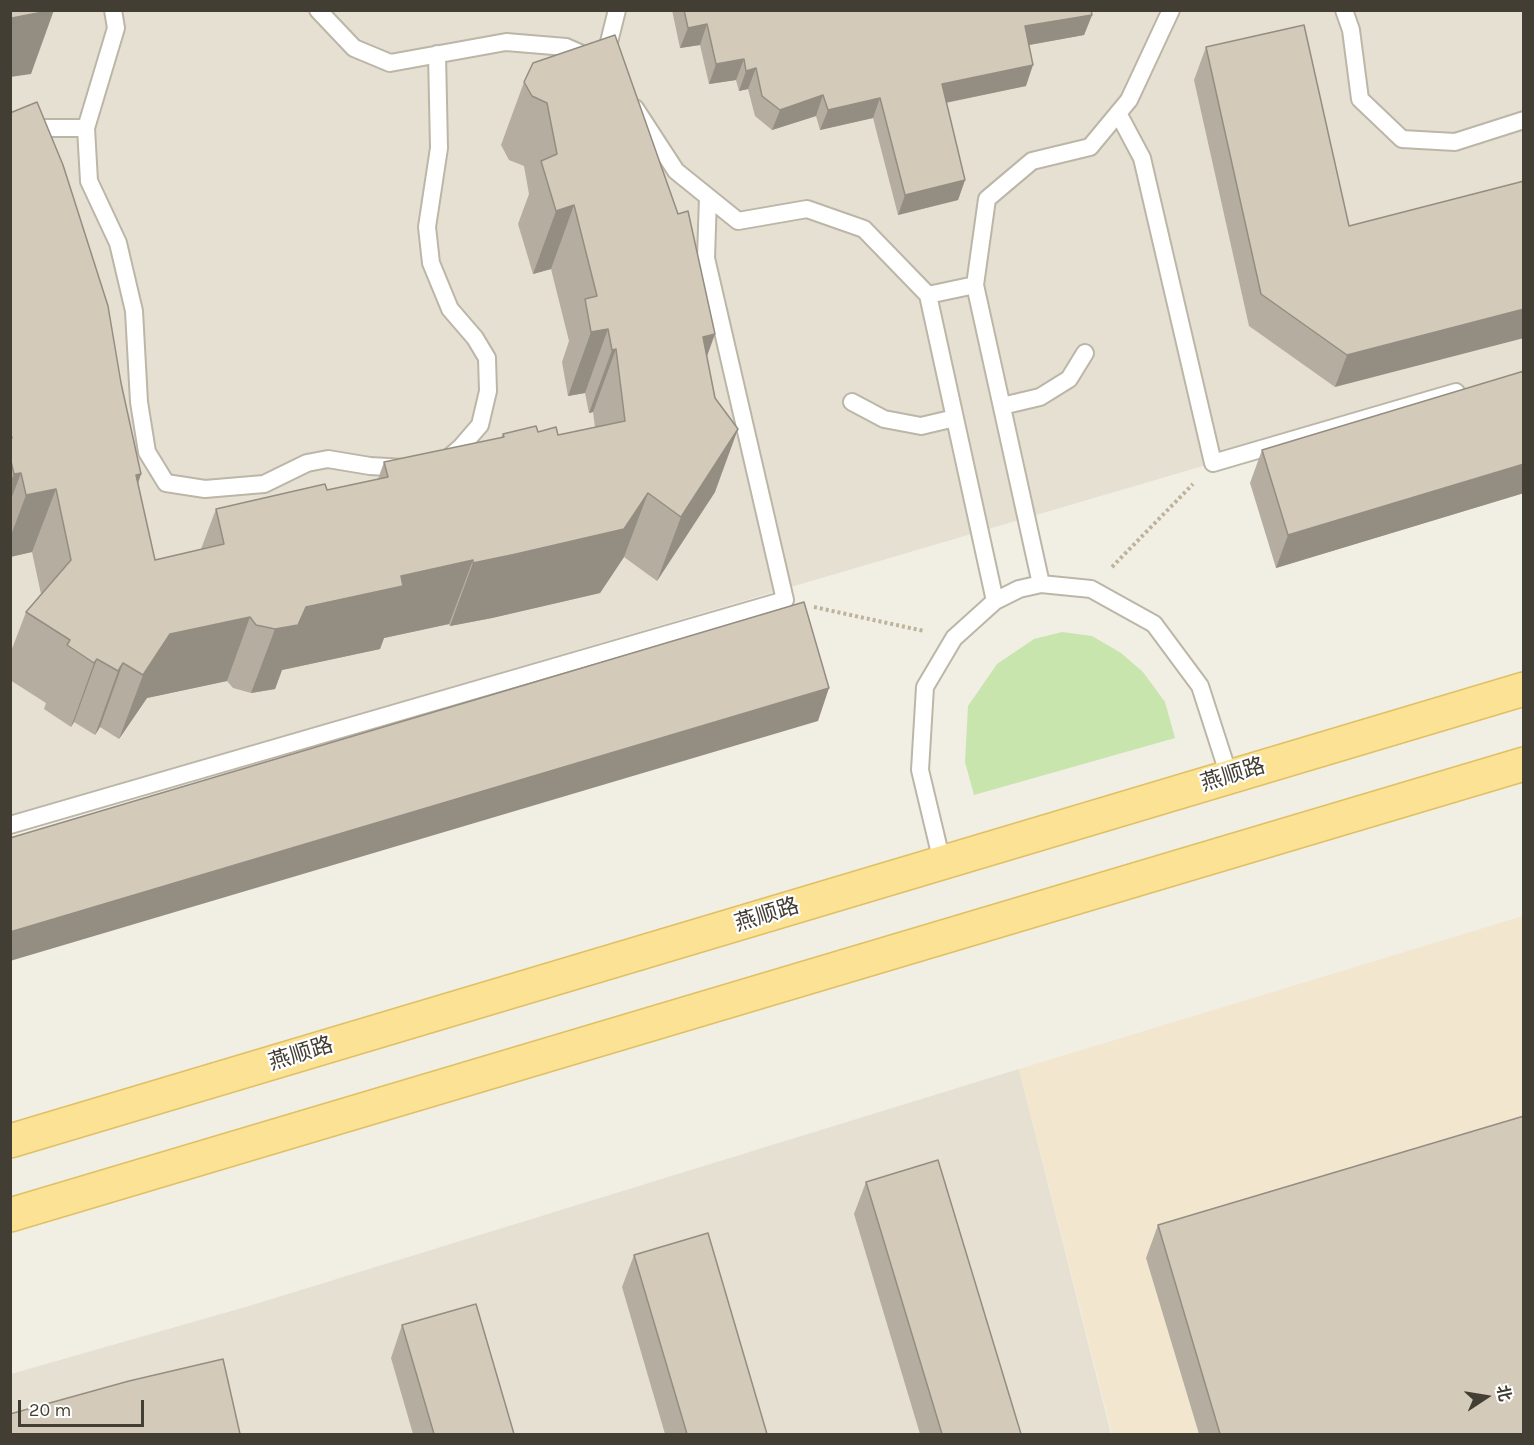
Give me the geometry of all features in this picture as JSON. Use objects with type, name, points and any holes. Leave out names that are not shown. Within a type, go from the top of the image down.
[{"type":"main road","name":"燕顺路","points":[[10,1141],[1524,688]]},
{"type":"main road","points":[[10,1215],[1524,764]]},
{"type":"lane","points":[[112,10],[116,28],[86,128],[89,181],[118,243],[134,310],[140,402],[147,452],[166,483],[205,489],[264,484],[307,463],[328,459],[370,466],[438,467],[461,447],[480,425],[488,391],[487,358],[475,338],[450,309],[431,263],[427,227],[439,148],[437,54]]},
{"type":"lane","points":[[318,10],[354,48],[390,63],[506,42],[566,47],[607,69],[617,10]]},
{"type":"lane","points":[[1041,584],[975,285],[987,199],[1032,162],[1090,147],[1129,99],[1171,10]]},
{"type":"lane","points":[[1344,10],[1351,30],[1360,99],[1402,139],[1455,142],[1524,120]]},
{"type":"lane","points":[[623,91],[676,171],[738,220],[807,209],[864,229],[928,296],[995,601]]},
{"type":"lane","points":[[1118,114],[1142,158],[1213,463],[1466,389]]},
{"type":"lane","points":[[10,128],[86,128]]},
{"type":"lane","points":[[10,825],[785,600],[706,258],[708,197]]},
{"type":"lane","points":[[928,296],[975,285]]},
{"type":"lane","points":[[1002,406],[1040,397],[1069,378],[1085,353]]},
{"type":"lane","points":[[852,402],[884,419],[921,426],[955,418]]},
{"type":"lane","points":[[942,862],[920,770],[925,687],[954,638],[995,601],[1019,589],[1041,584],[1091,589],[1154,624],[1200,686],[1229,777]]},
{"type":"path","points":[[1091,589],[1213,463]]},
{"type":"path","points":[[785,600],[954,638]]},
{"type":"shaded area","points":[[11,11],[1523,11],[1523,372],[11,816]]},
{"type":"shaded area","points":[[1523,916],[1523,1434],[1112,1434],[1019,1069]]},
{"type":"shaded area","points":[[1019,1069],[1111,1434],[11,1434],[11,1374],[249,1306]]},
{"type":"green space","points":[[1062,632],[1092,636],[1121,653],[1143,672],[1165,702],[1175,738],[974,795],[965,762],[968,706],[997,664],[1034,639]]},
{"type":"building","points":[[10,10],[53,10],[12,18],[13,25],[10,26]]},
{"type":"building","points":[[684,10],[1091,10],[1092,15],[1025,26],[1033,65],[942,84],[965,180],[905,195],[880,98],[828,110],[823,95],[780,110],[762,96],[756,68],[746,71],[744,59],[716,64],[707,24],[688,28]]},
{"type":"building","points":[[1304,25],[1349,226],[1524,181],[1524,309],[1347,355],[1261,294],[1206,47]]},
{"type":"building","points":[[615,35],[678,214],[688,211],[715,334],[703,337],[715,398],[738,429],[681,517],[648,493],[624,529],[516,554],[473,563],[473,560],[401,576],[403,586],[306,607],[298,625],[275,629],[256,625],[250,617],[170,634],[143,675],[123,663],[118,671],[97,659],[94,663],[67,645],[70,640],[26,612],[71,560],[56,489],[26,495],[21,473],[14,474],[10,457],[10,438],[12,438],[10,431],[10,113],[37,102],[63,165],[108,306],[121,383],[141,474],[136,475],[155,560],[224,544],[216,509],[325,484],[327,490],[388,477],[384,462],[504,437],[503,434],[536,426],[538,432],[556,427],[558,435],[625,421],[616,349],[612,350],[608,329],[591,332],[585,299],[597,296],[574,205],[556,211],[541,161],[557,154],[547,103],[532,96],[524,82],[533,63]]},
{"type":"building","points":[[1524,371],[1524,464],[1288,535],[1262,450]]},
{"type":"building","points":[[804,602],[829,688],[10,932],[10,838]]},
{"type":"building","points":[[1524,1116],[1524,1434],[1220,1434],[1158,1225]]},
{"type":"building","points":[[938,1160],[1021,1434],[942,1434],[866,1182]]},
{"type":"building","points":[[708,1233],[767,1434],[687,1434],[634,1255]]},
{"type":"building","points":[[476,1304],[514,1434],[434,1434],[402,1325]]},
{"type":"building","points":[[223,1359],[240,1434],[10,1434],[10,1414],[129,1381]]}]
